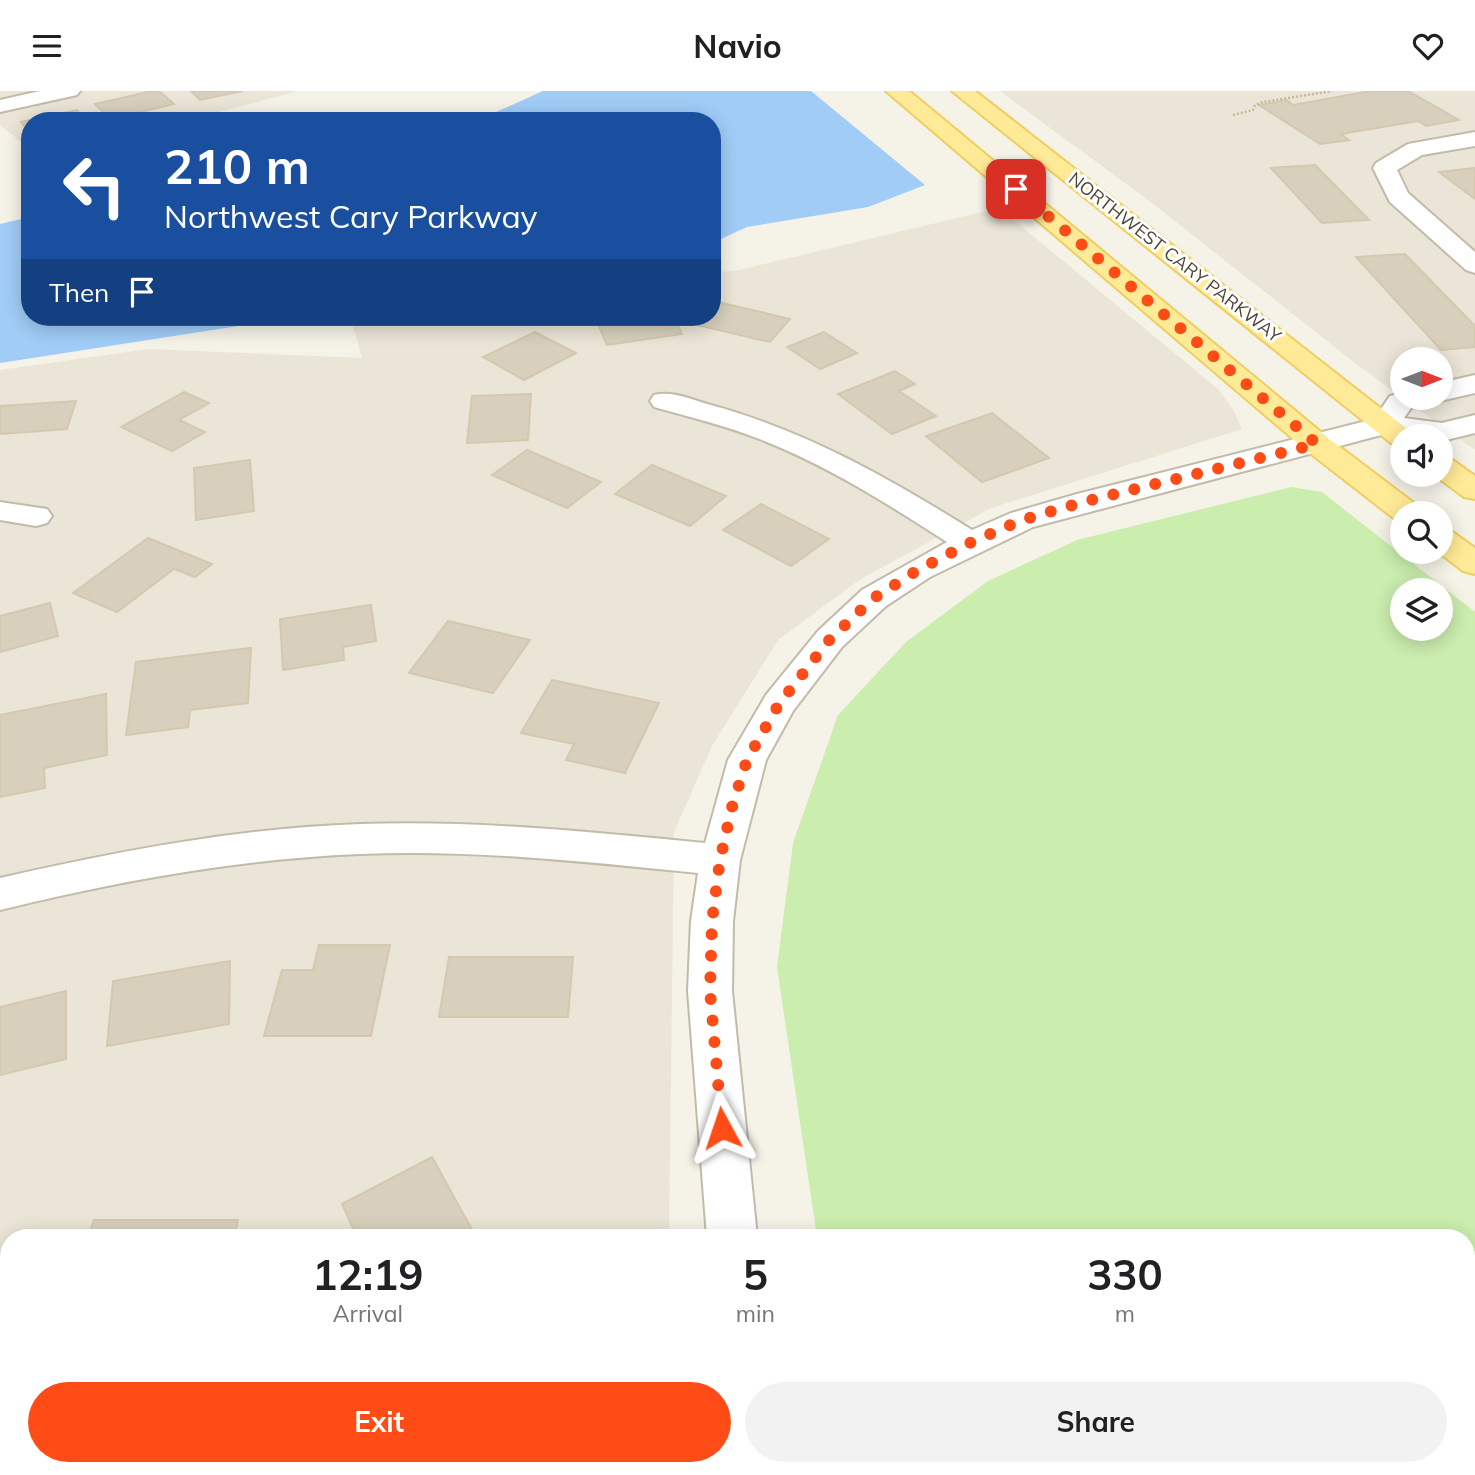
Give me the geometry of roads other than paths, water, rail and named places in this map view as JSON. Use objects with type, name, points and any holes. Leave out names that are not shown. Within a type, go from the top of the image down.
[{"type":"main road","points":[[897,91],[1392,501]]},
{"type":"main road","name":"NORTHWEST CARY PARKWAY","points":[[962,91],[1390,428]]},
{"type":"main road","points":[[1453,474],[1475,490]]},
{"type":"main road","points":[[1453,548],[1475,564]]},
{"type":"street","points":[[0,106],[70,91]]},
{"type":"street","points":[[1475,139],[1416,149],[1384,167],[1398,197],[1475,265]]},
{"type":"street","points":[[1453,389],[1475,384]]},
{"type":"street","points":[[664,401],[751,427],[831,460],[903,500],[970,543]]},
{"type":"street","points":[[1453,429],[1475,424]]},
{"type":"street","points":[[731,1229],[710,991],[712,921],[720,860],[732,807],[747,760],[798,676],[830,639],[874,598],[970,543],[1022,520],[1087,501],[1320,443],[1390,432]]},
{"type":"street","points":[[0,511],[36,516]]},
{"type":"street","points":[[0,894],[105,870],[234,850],[323,842],[411,838],[528,842],[720,860]]},
{"type":"water","points":[[543,91],[811,91],[925,185],[868,207],[747,227],[721,239],[721,112],[496,112]]},
{"type":"water","points":[[21,219],[21,326],[239,326],[0,363],[0,224]]}]
